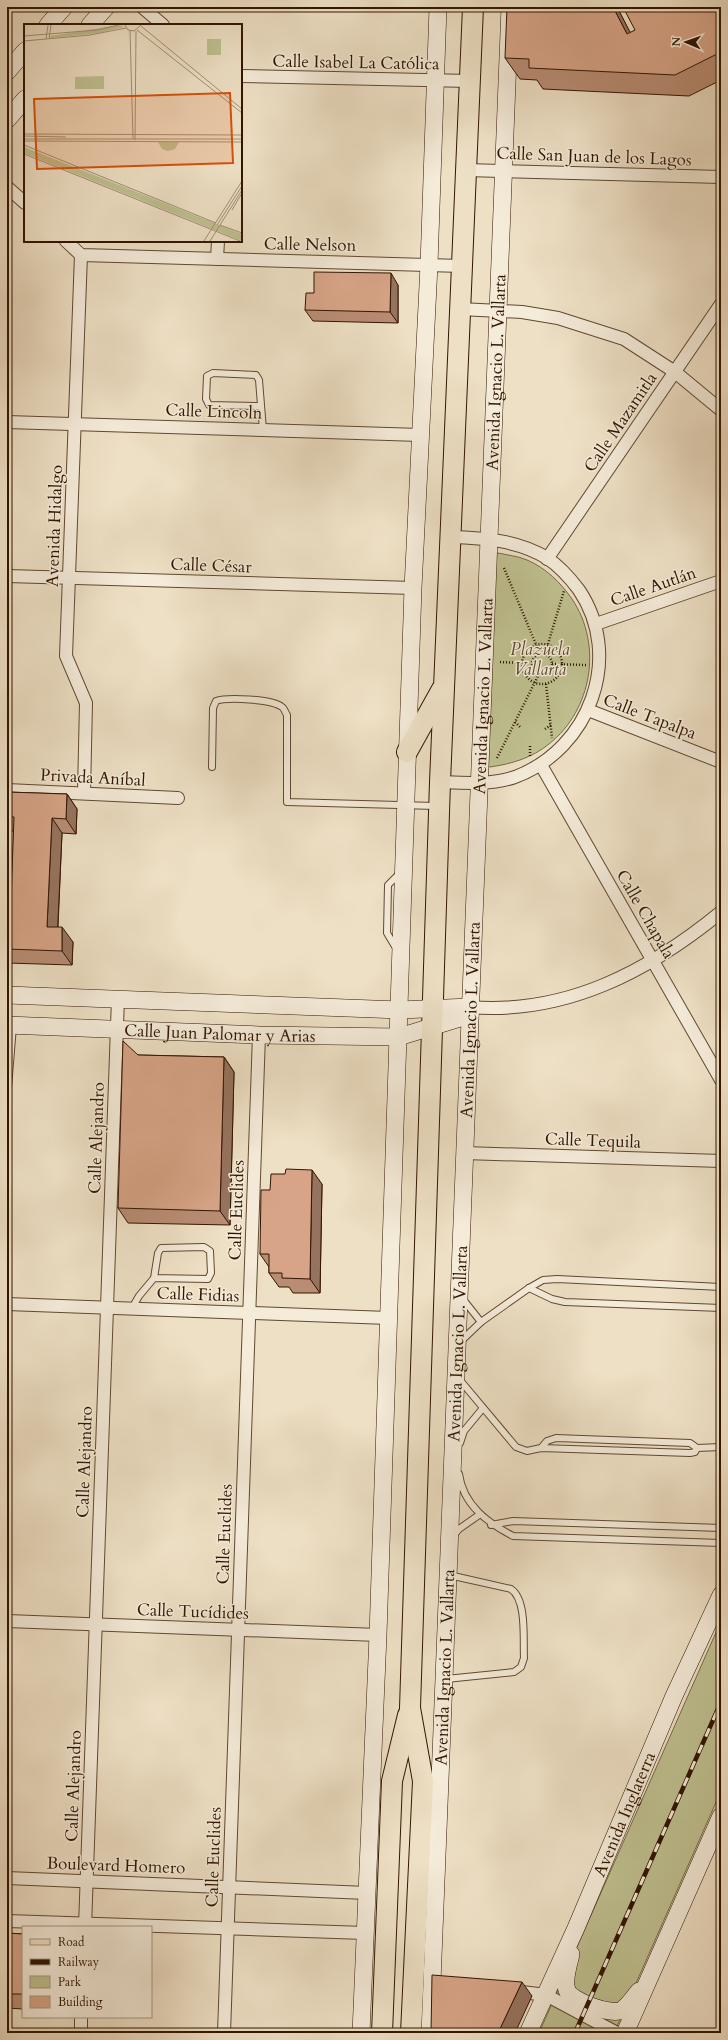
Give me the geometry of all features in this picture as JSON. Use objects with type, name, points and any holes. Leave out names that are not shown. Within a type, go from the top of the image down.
[{"type":"main road","name":"Avenida Ignacio L. Vallarta","points":[[411,2033],[423,1781],[410,1708],[439,806],[473,7]]},
{"type":"main road","points":[[407,752],[444,685]]},
{"type":"main road","name":"Avenida Ignacio L. Vallarta","points":[[382,2033],[392,1781],[410,1708]]},
{"type":"street","points":[[49,24],[64,7]]},
{"type":"street","points":[[91,24],[106,7]]},
{"type":"street","points":[[142,7],[162,24]]},
{"type":"street","points":[[361,2033],[378,1635],[388,1318],[402,956],[413,588],[429,265],[438,7]]},
{"type":"street","name":"Avenida Ignacio L. Vallarta","points":[[430,2033],[436,1985],[449,1540],[502,170],[510,7]]},
{"type":"street","points":[[7,72],[24,53]]},
{"type":"street","name":"Calle Isabel La Católica","points":[[242,76],[470,81]]},
{"type":"street","points":[[7,120],[24,100]]},
{"type":"street","name":"Calle San Juan de los Lagos","points":[[466,170],[721,177]]},
{"type":"street","points":[[7,187],[24,202]]},
{"type":"street","points":[[67,242],[81,255]]},
{"type":"street","points":[[217,259],[218,242]]},
{"type":"street","name":"Calle Nelson","points":[[81,255],[462,266]]},
{"type":"street","name":"Avenida Hidalgo","points":[[81,255],[66,656],[86,703],[84,793]]},
{"type":"street","name":"Calle Mazamitla","points":[[547,558],[721,304]]},
{"type":"street","points":[[460,309],[522,312],[558,318],[624,339],[675,372],[721,410]]},
{"type":"street","name":"Calle Lincoln","points":[[7,422],[420,435]]},
{"type":"street","points":[[440,782],[479,783],[515,777],[541,765],[574,732],[588,710],[598,684],[600,652],[596,624],[586,601],[572,581],[547,558],[515,544],[488,538],[450,537]]},
{"type":"street","name":"Calle César","points":[[7,576],[413,588]]},
{"type":"street","name":"Calle Autlán","points":[[596,624],[721,581]]},
{"type":"street","name":"Calle Tapalpa","points":[[588,710],[721,762]]},
{"type":"street","name":"Calle Chapala","points":[[541,765],[721,1080]]},
{"type":"street","name":"Privada Aníbal","points":[[7,790],[178,798]]},
{"type":"street","points":[[470,1011],[527,1006],[575,997],[615,981],[653,960],[690,936],[721,912]]},
{"type":"street","name":"Calle Juan Palomar y Arias","points":[[7,995],[118,998],[400,1010],[432,1008],[470,1011]]},
{"type":"street","name":"Calle Alejandro","points":[[85,1925],[118,998]]},
{"type":"street","name":"Calle Juan Palomar y Arias","points":[[10,1025],[259,1035],[399,1037],[431,1028],[470,1011]]},
{"type":"street","name":"Calle Euclides","points":[[224,2033],[259,1035]]},
{"type":"street","name":"Calle Tequila","points":[[464,1153],[721,1161]]},
{"type":"street","name":"Calle Fidias","points":[[7,1304],[388,1318]]},
{"type":"street","name":"Avenida Inglaterra","points":[[528,2033],[576,1928],[674,1696],[721,1595]]},
{"type":"street","name":"Calle Tucídides","points":[[7,1621],[378,1635]]},
{"type":"street","points":[[625,2033],[721,1816]]},
{"type":"street","name":"Boulevard Homero","points":[[7,1878],[367,1893]]},
{"type":"street","points":[[7,1921],[132,1926]]},
{"type":"street","points":[[152,1926],[365,1933]]},
{"type":"street","points":[[576,1928],[566,1984],[567,1991],[571,1995],[603,2011],[611,2012],[622,2010],[650,1979]]},
{"type":"street","points":[[501,1990],[546,1995],[617,2033]]},
{"type":"street","points":[[81,2033],[82,2018]]},
{"type":"lane","points":[[260,406],[210,404],[206,398],[208,376],[213,373],[256,374],[259,380],[263,430]]},
{"type":"lane","points":[[212,767],[213,708],[216,701],[224,698],[274,702],[282,707],[287,714],[287,802],[439,806]]},
{"type":"lane","points":[[7,1100],[10,1025]]},
{"type":"lane","points":[[132,1309],[139,1296],[154,1278],[158,1253],[161,1248],[204,1247],[210,1251],[211,1273],[208,1279],[154,1278]]},
{"type":"lane","points":[[457,1344],[481,1322],[529,1288],[543,1280],[557,1279],[721,1287]]},
{"type":"lane","points":[[529,1288],[552,1299],[565,1302],[721,1308]]},
{"type":"lane","points":[[459,1294],[481,1322]]},
{"type":"lane","points":[[456,1375],[516,1447],[527,1451],[541,1448],[690,1453],[695,1452],[697,1448]]},
{"type":"lane","points":[[483,1408],[464,1431],[459,1447],[460,1481],[479,1515],[491,1525],[513,1536],[721,1543]]},
{"type":"lane","points":[[541,1448],[547,1441],[556,1438],[690,1443],[697,1448],[721,1447]]},
{"type":"lane","points":[[449,1540],[459,1529],[479,1515]]},
{"type":"lane","points":[[491,1525],[513,1521],[721,1528]]},
{"type":"lane","points":[[444,1679],[514,1672],[521,1667],[524,1658],[522,1604],[517,1593],[511,1588],[448,1574]]},
{"type":"path","points":[[503,565],[540,654]]},
{"type":"path","points":[[548,644],[565,585]]},
{"type":"path","points":[[536,644],[548,644],[558,652],[563,664],[562,671],[558,677],[546,684],[534,683],[525,675],[522,663],[525,653],[536,644]]},
{"type":"path","points":[[540,654],[547,655],[552,664],[548,673],[539,674],[534,670],[532,664],[534,657],[540,654]]},
{"type":"path","points":[[493,662],[522,663]]},
{"type":"path","points":[[552,664],[586,665]]},
{"type":"path","points":[[496,760],[539,674]]},
{"type":"path","points":[[546,684],[552,740]]},
{"type":"path","points":[[515,722],[522,728]]},
{"type":"path","points":[[545,729],[551,725]]},
{"type":"green space","name":"Plazuela Vallarta","points":[[498,553],[534,563],[552,576],[563,587],[582,617],[588,636],[590,656],[588,676],[583,695],[575,713],[564,730],[549,744],[528,757],[490,767],[487,766],[496,554]]},
{"type":"green space","points":[[721,1621],[721,1791],[614,2033],[539,2033]]},
{"type":"building","points":[[507,7],[613,7],[627,34],[635,30],[623,7],[721,7],[721,52],[675,75],[529,68],[529,59],[505,58]]},
{"type":"building","points":[[314,272],[391,273],[390,312],[305,310],[306,293],[314,293]]},
{"type":"building","points":[[7,792],[67,794],[66,819],[52,818],[47,927],[62,927],[62,951],[7,949],[7,926],[10,926],[14,817],[7,817]]},
{"type":"building","points":[[123,1041],[138,1055],[224,1057],[220,1211],[118,1208]]},
{"type":"building","points":[[286,1169],[312,1170],[310,1279],[282,1278],[282,1273],[269,1273],[269,1254],[260,1254],[261,1190],[270,1190],[271,1174],[285,1174]]},
{"type":"building","points":[[7,1933],[22,1934],[22,1994],[7,1994]]},
{"type":"building","points":[[432,1975],[522,1982],[498,2033],[431,2033]]},
{"type":"railway","points":[[575,2033],[721,1702]]}]
